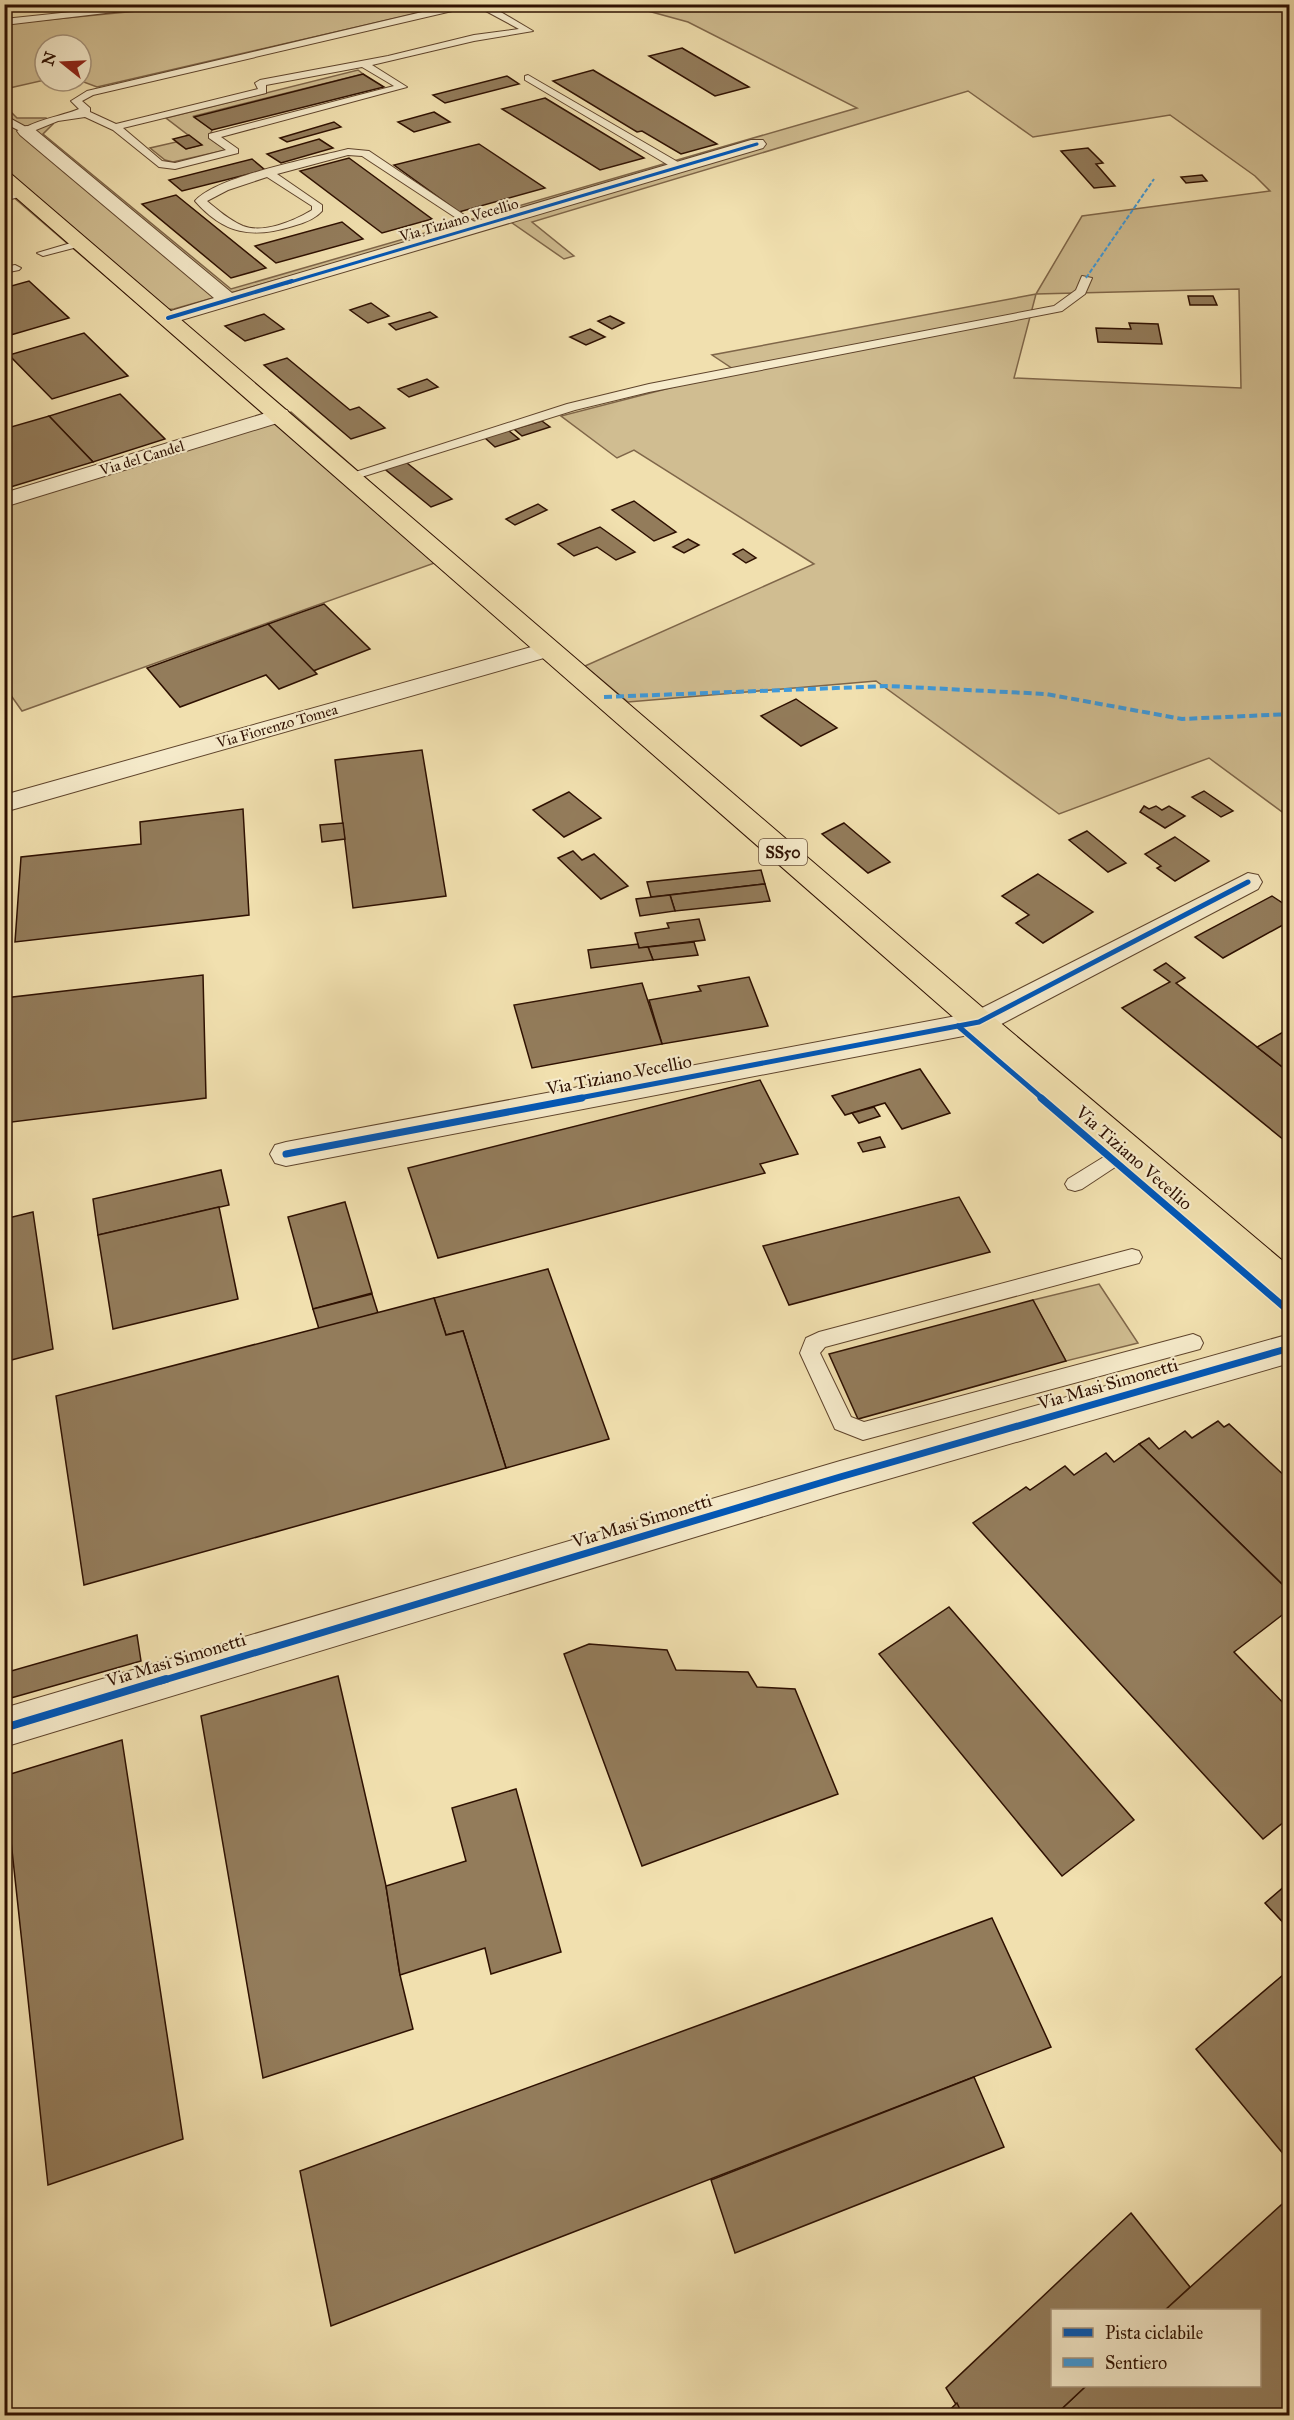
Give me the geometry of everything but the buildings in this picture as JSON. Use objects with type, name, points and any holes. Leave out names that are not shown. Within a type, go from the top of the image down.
[{"type":"main road","name":"Via Tiziano Vecellio","points":[[4,177],[13,195],[81,243],[979,1022],[1290,1287]]},
{"type":"street","points":[[26,131],[228,300]]},
{"type":"street","name":"Via Tiziano Vecellio","points":[[168,318],[757,144]]},
{"type":"street","name":"Via del Candel","points":[[4,500],[279,415]]},
{"type":"street","name":"Via Fiorenzo Tomea","points":[[4,804],[549,649]]},
{"type":"street","points":[[979,1022],[1248,882]]},
{"type":"street","name":"Via Tiziano Vecellio","points":[[286,1154],[979,1022]]},
{"type":"street","name":"Via Masi Simonetti","points":[[4,1728],[840,1477],[1290,1348]]},
{"type":"lane","points":[[4,22],[178,4]]},
{"type":"lane","points":[[4,118],[26,131],[36,125],[86,110],[76,101],[90,93],[465,5],[486,7],[528,31],[474,38],[364,64],[260,83],[263,91],[116,127],[105,126],[88,114],[79,113]]},
{"type":"lane","points":[[116,127],[159,164],[175,166],[234,151],[213,136],[402,87],[364,64]]},
{"type":"lane","points":[[528,78],[679,167]]},
{"type":"lane","points":[[269,174],[317,205],[317,211],[298,221],[260,233],[248,233],[238,229],[200,201],[213,191],[269,174],[348,152],[365,153],[477,227]]},
{"type":"lane","points":[[43,253],[81,243]]},
{"type":"lane","points":[[350,476],[593,401],[1058,309],[1081,292],[1086,278]]},
{"type":"lane","points":[[1075,1184],[1128,1149]]},
{"type":"lane","points":[[1132,1257],[819,1340],[813,1344],[810,1353],[843,1423],[863,1431],[1193,1343]]},
{"type":"shaded area","points":[[209,4],[453,5],[97,87],[93,86],[93,33],[33,33],[33,83],[5,89],[4,24]]},
{"type":"shaded area","points":[[626,5],[1289,5],[1289,817],[1209,758],[1059,814],[876,681],[628,702],[585,666],[814,564],[634,450],[617,458],[561,416],[736,371],[712,355],[1036,294],[1082,216],[1270,191],[1255,176],[1170,115],[1033,137],[968,91],[532,222],[574,256],[564,259],[502,216],[174,309],[146,311],[5,190],[4,105],[17,118],[46,118],[53,124],[43,134],[231,289],[857,108],[688,22]],"holes":[[[1239,289],[1241,388],[1014,378],[1036,294]]]},
{"type":"shaded area","points":[[358,70],[363,74],[194,116],[212,130],[209,138],[226,150],[173,162],[165,160],[150,148],[176,142],[186,149],[201,145],[166,118]]},
{"type":"shaded area","points":[[291,412],[454,556],[22,711],[5,687],[4,504]]},
{"type":"shaded area","points":[[1099,1284],[1138,1343],[1066,1361],[1033,1300]]},
{"type":"marked path","points":[[1086,278],[1154,179]]},
{"type":"marked path","points":[[604,697],[888,686],[1046,694],[1182,719],[1290,714]]},
{"type":"cycle path","points":[[168,318],[757,144]]},
{"type":"cycle path","points":[[286,1154],[979,1022],[1248,882]]},
{"type":"cycle path","points":[[958,1026],[1290,1312]]},
{"type":"cycle path","points":[[4,1728],[840,1477],[1290,1348]]}]
